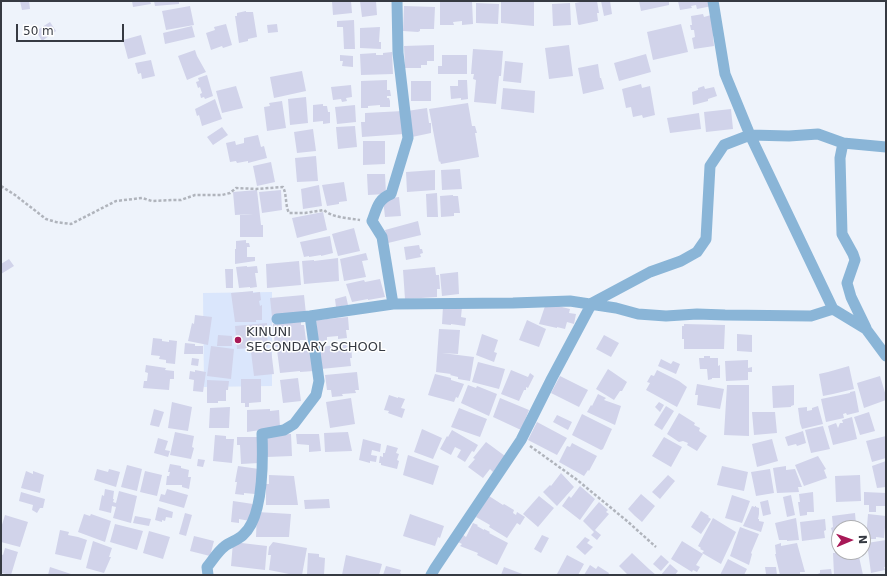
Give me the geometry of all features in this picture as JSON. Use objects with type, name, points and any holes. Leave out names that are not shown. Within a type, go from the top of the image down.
[{"type":"street","points":[[393,304],[382,237],[372,221],[380,201],[384,197],[391,194],[408,138],[398,53],[398,1]]},
{"type":"street","points":[[713,1],[725,74],[750,136],[833,309],[866,329]]},
{"type":"street","points":[[432,575],[435,568],[521,440],[552,378],[592,304],[650,272],[681,261],[697,252],[706,239],[710,166],[724,145],[750,136],[818,134],[843,143],[886,147]]},
{"type":"street","points":[[843,143],[840,158],[842,234],[855,260],[847,283],[859,316],[866,329],[886,356]]},
{"type":"street","points":[[276,319],[310,316],[393,304],[570,301],[638,314],[666,316],[697,314],[811,316],[833,309]]},
{"type":"street","points":[[208,575],[207,568],[223,547],[243,535],[252,525],[260,496],[263,462],[262,434],[284,430],[294,424],[316,395],[319,381],[310,316]]},
{"type":"path","points":[[1,186],[46,219],[71,224],[116,201],[142,198],[152,201],[181,200],[195,195],[222,195],[230,193],[236,188],[256,189],[283,187],[285,192],[286,208],[289,213],[305,213],[324,210],[327,213],[340,217],[372,221]]},
{"type":"path","points":[[521,440],[576,479],[656,547]]},
{"type":"shaded area","name":"KINUNI SECONDARY SCHOOL","points":[[272,292],[272,386],[204,387],[203,293]]},
{"type":"building","points":[[20,1],[29,1],[30,9],[22,10]]},
{"type":"building","points":[[132,1],[150,1],[151,4],[133,7]]},
{"type":"building","points":[[154,1],[179,1],[179,4],[155,6]]},
{"type":"building","points":[[332,1],[351,1],[352,13],[333,15]]},
{"type":"building","points":[[360,1],[376,1],[377,15],[362,17]]},
{"type":"building","points":[[472,1],[473,24],[462,25],[462,21],[453,22],[454,25],[440,25],[440,2]]},
{"type":"building","points":[[501,1],[534,2],[534,26],[501,23]]},
{"type":"building","points":[[597,1],[599,13],[597,13],[598,21],[579,25],[575,3]]},
{"type":"building","points":[[601,1],[610,1],[612,14],[604,16]]},
{"type":"building","points":[[639,1],[669,1],[669,5],[641,11]]},
{"type":"building","points":[[678,1],[711,1],[712,6],[697,9],[696,5],[691,6],[692,8],[680,10]]},
{"type":"building","points":[[476,3],[499,4],[498,24],[476,23]]},
{"type":"building","points":[[570,3],[571,25],[553,26],[552,4]]},
{"type":"building","points":[[190,6],[194,25],[166,30],[162,11]]},
{"type":"building","points":[[404,6],[435,7],[434,29],[420,29],[418,32],[403,31]]},
{"type":"building","points":[[246,11],[253,12],[257,37],[239,43],[235,16],[237,16],[237,13]]},
{"type":"building","points":[[703,14],[704,17],[711,15],[715,36],[713,36],[714,46],[694,49],[692,38],[695,37],[694,30],[691,30],[690,25],[692,25],[691,16]]},
{"type":"building","points":[[354,20],[355,49],[344,49],[343,27],[337,27],[337,21]]},
{"type":"building","points":[[50,22],[56,31],[42,41],[36,31]]},
{"type":"building","points":[[226,24],[232,45],[223,48],[222,46],[211,50],[206,33],[215,30],[214,27]]},
{"type":"building","points":[[277,24],[278,32],[268,33],[267,25]]},
{"type":"building","points":[[681,24],[688,52],[653,60],[647,32]]},
{"type":"building","points":[[192,26],[195,37],[165,44],[163,33]]},
{"type":"building","points":[[380,27],[379,42],[381,42],[381,49],[360,48],[360,28]]},
{"type":"building","points":[[141,35],[146,54],[128,59],[123,40]]},
{"type":"building","points":[[434,45],[434,61],[427,61],[427,65],[421,65],[421,68],[405,68],[404,46]]},
{"type":"building","points":[[569,45],[573,76],[549,79],[545,48]]},
{"type":"building","points":[[473,49],[503,51],[501,76],[499,76],[496,104],[474,102],[476,80],[473,79],[474,74],[471,74]]},
{"type":"building","points":[[195,50],[206,72],[187,80],[178,56]]},
{"type":"building","points":[[392,52],[393,74],[361,75],[360,54],[376,53],[376,55],[383,55],[383,53]]},
{"type":"building","points":[[646,54],[651,72],[619,81],[614,63]]},
{"type":"building","points":[[340,55],[353,56],[353,67],[342,66],[343,61],[340,61]]},
{"type":"building","points":[[442,55],[467,55],[467,74],[438,74],[438,66],[442,66]]},
{"type":"building","points":[[151,60],[155,76],[142,79],[141,73],[138,74],[135,63]]},
{"type":"building","points":[[505,61],[523,63],[521,83],[503,81]]},
{"type":"building","points":[[598,64],[600,78],[604,89],[583,94],[578,68]]},
{"type":"building","points":[[302,71],[306,91],[274,98],[270,77]]},
{"type":"building","points":[[207,75],[213,96],[205,99],[204,97],[201,98],[200,94],[202,93],[196,82],[199,81],[198,78]]},
{"type":"building","points":[[387,80],[387,90],[390,90],[391,96],[387,96],[390,101],[390,107],[380,107],[380,105],[361,108],[361,81]]},
{"type":"building","points":[[458,80],[467,80],[468,99],[451,99],[450,86],[458,86]]},
{"type":"building","points":[[411,81],[431,81],[431,101],[411,101]]},
{"type":"building","points":[[641,84],[642,88],[650,86],[655,115],[643,118],[642,115],[633,117],[631,107],[626,108],[622,89]]},
{"type":"building","points":[[351,85],[352,97],[346,98],[347,101],[342,102],[341,99],[333,100],[331,87]]},
{"type":"building","points":[[236,86],[243,108],[222,113],[216,91]]},
{"type":"building","points":[[704,86],[705,89],[714,87],[717,96],[708,99],[708,101],[693,105],[692,92]]},
{"type":"building","points":[[503,88],[535,91],[534,113],[501,109]]},
{"type":"building","points":[[306,97],[308,123],[290,125],[288,99]]},
{"type":"building","points":[[215,99],[222,119],[202,126],[199,115],[197,116],[195,109]]},
{"type":"building","points":[[282,101],[286,128],[267,131],[264,107],[270,106],[269,103]]},
{"type":"building","points":[[468,103],[472,126],[475,126],[477,133],[475,133],[479,157],[441,164],[440,161],[439,162],[429,109]]},
{"type":"building","points":[[323,104],[323,106],[327,106],[328,112],[330,112],[330,123],[323,124],[323,121],[313,122],[313,105]]},
{"type":"building","points":[[355,105],[356,122],[337,124],[335,107]]},
{"type":"building","points":[[427,108],[429,123],[431,123],[431,133],[412,137],[407,111]]},
{"type":"building","points":[[731,109],[733,129],[706,132],[704,112]]},
{"type":"building","points":[[403,111],[404,134],[362,137],[361,122],[365,122],[365,113]]},
{"type":"building","points":[[699,113],[701,129],[670,133],[667,118]]},
{"type":"building","points":[[355,126],[357,147],[338,149],[336,127]]},
{"type":"building","points":[[222,127],[228,135],[213,145],[207,137]]},
{"type":"building","points":[[313,129],[316,151],[297,153],[294,132]]},
{"type":"building","points":[[258,135],[261,147],[264,146],[267,158],[248,163],[248,161],[237,163],[236,161],[230,162],[226,143],[235,141],[236,145],[244,143],[244,138]]},
{"type":"building","points":[[363,141],[385,141],[385,164],[363,165]]},
{"type":"building","points":[[316,156],[318,181],[297,182],[295,158]]},
{"type":"building","points":[[271,162],[275,182],[257,186],[253,166]]},
{"type":"building","points":[[460,169],[462,189],[442,190],[441,170]]},
{"type":"building","points":[[435,170],[435,190],[407,192],[406,172]]},
{"type":"building","points":[[367,174],[385,174],[386,194],[368,195]]},
{"type":"building","points":[[344,182],[347,201],[327,206],[322,185]]},
{"type":"building","points":[[319,185],[322,206],[303,209],[301,189]]},
{"type":"building","points":[[257,190],[261,225],[263,225],[263,237],[240,237],[240,215],[253,214],[235,215],[233,192]]},
{"type":"building","points":[[281,190],[282,210],[262,213],[259,192]]},
{"type":"building","points":[[437,193],[438,217],[427,217],[426,194]]},
{"type":"building","points":[[440,196],[458,196],[460,213],[454,213],[454,216],[441,217]]},
{"type":"building","points":[[399,197],[401,216],[385,217],[383,199]]},
{"type":"building","points":[[323,212],[327,230],[297,238],[292,218]]},
{"type":"building","points":[[418,221],[421,235],[388,243],[385,230]]},
{"type":"building","points":[[354,228],[360,251],[338,256],[332,234]]},
{"type":"building","points":[[330,236],[333,253],[321,256],[304,257],[300,242]]},
{"type":"building","points":[[246,240],[246,243],[249,243],[250,247],[247,247],[247,257],[255,257],[255,261],[235,264],[236,241]]},
{"type":"building","points":[[419,245],[423,253],[420,254],[421,257],[406,260],[404,247]]},
{"type":"building","points":[[366,253],[368,260],[362,261],[366,277],[344,281],[340,259]]},
{"type":"building","points":[[338,258],[339,281],[304,284],[302,261]]},
{"type":"building","points":[[9,259],[14,266],[1,274],[1,264]]},
{"type":"building","points":[[299,261],[301,285],[267,288],[266,264]]},
{"type":"building","points":[[257,266],[258,273],[255,273],[257,287],[239,288],[236,267]]},
{"type":"building","points":[[435,267],[436,275],[439,275],[440,289],[437,289],[437,297],[405,299],[403,270]]},
{"type":"building","points":[[225,269],[233,269],[233,288],[226,288]]},
{"type":"building","points":[[458,272],[459,294],[442,296],[440,274]]},
{"type":"building","points":[[380,279],[385,297],[352,302],[346,284],[364,280],[365,282]]},
{"type":"building","points":[[253,291],[253,293],[260,292],[261,300],[259,301],[260,306],[262,305],[262,320],[256,320],[256,322],[235,322],[231,293]]},
{"type":"building","points":[[304,295],[306,314],[272,317],[270,298]]},
{"type":"building","points":[[346,296],[348,305],[336,307],[335,299]]},
{"type":"building","points":[[546,303],[570,309],[569,313],[576,314],[574,324],[567,322],[565,329],[539,324]]},
{"type":"building","points":[[443,306],[462,307],[461,317],[466,318],[465,326],[442,324]]},
{"type":"building","points":[[195,315],[212,317],[208,345],[188,341],[192,323],[194,324]]},
{"type":"building","points":[[348,317],[349,330],[346,330],[347,338],[338,339],[338,336],[327,337],[327,340],[318,342],[316,320]]},
{"type":"building","points":[[527,320],[546,329],[539,347],[519,340]]},
{"type":"building","points":[[301,322],[301,325],[304,325],[306,340],[300,340],[300,343],[295,343],[295,345],[275,347],[273,324]]},
{"type":"building","points":[[267,323],[267,328],[272,327],[272,332],[267,332],[268,347],[237,349],[235,326]]},
{"type":"building","points":[[684,324],[725,325],[724,349],[684,349],[682,326],[684,326]]},
{"type":"building","points":[[439,329],[460,330],[458,354],[442,353],[474,357],[470,381],[458,379],[458,377],[450,375],[451,374],[436,372]]},
{"type":"building","points":[[482,334],[498,340],[494,352],[497,353],[494,362],[476,355]]},
{"type":"building","points":[[737,334],[752,335],[752,352],[737,351]]},
{"type":"building","points":[[218,335],[232,336],[232,346],[217,346]]},
{"type":"building","points":[[604,335],[619,343],[611,357],[596,349]]},
{"type":"building","points":[[153,338],[162,339],[162,341],[169,342],[169,340],[177,341],[175,364],[166,363],[166,360],[159,359],[160,356],[151,355]]},
{"type":"building","points":[[185,343],[195,344],[195,346],[203,346],[203,354],[184,354]]},
{"type":"building","points":[[351,344],[351,366],[321,369],[319,352],[321,352],[321,347],[335,345],[335,348],[343,347],[342,345]]},
{"type":"building","points":[[211,346],[234,349],[231,379],[207,376]]},
{"type":"building","points":[[310,347],[314,371],[280,373],[277,350]]},
{"type":"building","points":[[271,349],[274,374],[254,376],[251,352]]},
{"type":"building","points":[[704,356],[718,358],[718,366],[720,365],[720,378],[712,378],[708,380],[707,369],[700,369],[699,358],[704,358]]},
{"type":"building","points":[[192,358],[199,359],[198,366],[191,365]]},
{"type":"building","points":[[661,359],[671,364],[673,361],[680,364],[676,374],[658,366]]},
{"type":"building","points":[[748,360],[748,368],[752,367],[752,372],[748,372],[748,380],[726,381],[725,361]]},
{"type":"building","points":[[478,362],[505,369],[499,389],[472,382]]},
{"type":"building","points":[[146,365],[166,368],[165,370],[174,371],[174,379],[170,379],[169,390],[143,388],[144,381],[147,381],[148,373],[145,372]]},
{"type":"building","points":[[849,366],[854,389],[833,394],[828,372]]},
{"type":"building","points":[[608,369],[627,382],[622,391],[620,391],[614,400],[596,389]]},
{"type":"building","points":[[195,370],[206,372],[203,392],[193,391],[194,380],[189,379],[190,371],[195,372]]},
{"type":"building","points":[[511,370],[528,377],[530,373],[534,376],[528,388],[526,387],[526,390],[524,390],[519,401],[501,394]]},
{"type":"building","points":[[657,370],[679,381],[687,387],[677,407],[646,390],[650,383],[647,382],[651,375],[654,376]]},
{"type":"building","points":[[357,372],[359,390],[355,390],[356,393],[342,394],[343,396],[332,397],[331,390],[327,390],[325,375]]},
{"type":"building","points":[[828,372],[833,394],[823,396],[819,374]]},
{"type":"building","points":[[435,374],[451,378],[451,380],[464,384],[458,398],[456,397],[454,402],[428,395]]},
{"type":"building","points":[[560,376],[588,390],[579,407],[551,393]]},
{"type":"building","points":[[880,376],[886,400],[864,408],[857,383]]},
{"type":"building","points":[[298,378],[301,401],[283,403],[280,380]]},
{"type":"building","points":[[241,379],[261,379],[261,402],[249,403],[249,407],[245,407],[245,403],[241,403]]},
{"type":"building","points":[[207,380],[229,381],[228,390],[226,390],[226,401],[207,403]]},
{"type":"building","points":[[697,384],[724,389],[720,409],[697,405],[698,395],[695,395]]},
{"type":"building","points":[[468,385],[476,388],[477,386],[497,394],[489,416],[461,403]]},
{"type":"building","points":[[727,385],[749,385],[749,436],[724,435]]},
{"type":"building","points":[[794,385],[794,405],[791,407],[773,408],[772,386]]},
{"type":"building","points":[[855,391],[859,412],[847,415],[846,413],[843,414],[844,418],[826,422],[821,399]]},
{"type":"building","points":[[598,394],[606,398],[604,400],[621,406],[615,425],[587,412]]},
{"type":"building","points":[[389,395],[405,399],[401,408],[405,409],[402,418],[384,410]]},
{"type":"building","points":[[351,398],[355,424],[330,428],[326,402]]},
{"type":"building","points":[[500,398],[529,410],[521,430],[493,417]]},
{"type":"building","points":[[172,402],[192,407],[188,431],[168,428]]},
{"type":"building","points":[[659,402],[664,405],[660,412],[655,407]]},
{"type":"building","points":[[666,406],[674,411],[662,430],[654,425]]},
{"type":"building","points":[[818,406],[823,424],[802,429],[798,408],[807,407],[807,411]]},
{"type":"building","points":[[230,407],[229,428],[209,428],[210,408]]},
{"type":"building","points":[[459,408],[487,419],[480,437],[451,427]]},
{"type":"building","points":[[154,409],[164,412],[159,427],[150,425]]},
{"type":"building","points":[[270,409],[270,411],[279,410],[280,427],[247,432],[247,410]]},
{"type":"building","points":[[752,412],[775,412],[777,433],[754,435]]},
{"type":"building","points":[[869,412],[875,431],[860,435],[854,417]]},
{"type":"building","points":[[679,413],[695,423],[694,425],[700,428],[699,431],[707,436],[697,451],[687,445],[688,443],[683,441],[679,442],[667,434]]},
{"type":"building","points":[[582,414],[612,429],[603,449],[601,450],[572,435]]},
{"type":"building","points":[[557,415],[572,422],[568,430],[553,422]]},
{"type":"building","points":[[852,417],[857,439],[833,445],[828,426],[836,423],[838,428],[840,423],[843,423],[842,420]]},
{"type":"building","points":[[537,422],[567,438],[557,455],[528,440]]},
{"type":"building","points":[[823,426],[830,449],[811,453],[805,430]]},
{"type":"building","points":[[422,429],[442,438],[433,459],[414,452]]},
{"type":"building","points":[[452,430],[478,445],[465,462],[457,457],[461,450],[455,447],[451,455],[440,449]]},
{"type":"building","points":[[803,431],[806,443],[797,446],[796,444],[788,446],[785,437]]},
{"type":"building","points":[[175,432],[194,436],[192,447],[194,448],[191,459],[170,455]]},
{"type":"building","points":[[348,432],[352,451],[325,452],[324,433]]},
{"type":"building","points":[[291,434],[292,456],[267,457],[267,435]]},
{"type":"building","points":[[296,434],[319,434],[321,451],[309,452],[309,445],[297,444]]},
{"type":"building","points":[[215,435],[226,436],[226,439],[234,439],[232,463],[213,461]]},
{"type":"building","points":[[886,436],[886,458],[872,462],[866,441]]},
{"type":"building","points":[[237,437],[258,437],[259,463],[241,464],[240,445],[237,445]]},
{"type":"building","points":[[664,437],[682,447],[671,467],[652,456]]},
{"type":"building","points":[[158,438],[168,441],[165,450],[170,451],[168,457],[154,453]]},
{"type":"building","points":[[363,439],[381,444],[380,452],[372,450],[371,455],[377,456],[376,462],[370,461],[370,463],[359,460]]},
{"type":"building","points":[[772,439],[778,461],[757,467],[752,444]]},
{"type":"building","points":[[486,442],[505,456],[493,472],[490,469],[483,478],[468,467],[475,459],[473,458]]},
{"type":"building","points":[[572,443],[597,456],[589,471],[588,470],[584,476],[559,462],[567,446],[570,447]]},
{"type":"building","points":[[387,445],[398,448],[396,453],[399,454],[397,469],[381,465],[381,463],[379,463],[380,456],[383,457],[383,453],[385,453]]},
{"type":"building","points":[[408,455],[439,466],[433,485],[403,475]]},
{"type":"building","points":[[818,456],[826,469],[824,470],[827,478],[804,486],[795,465]]},
{"type":"building","points":[[198,459],[205,460],[203,467],[197,466]]},
{"type":"building","points":[[886,461],[886,487],[877,488],[872,466]]},
{"type":"building","points":[[170,464],[181,466],[181,468],[189,470],[188,477],[191,477],[189,489],[182,487],[182,485],[166,485],[167,476],[169,476],[170,472],[168,472]]},
{"type":"building","points":[[127,465],[142,469],[137,491],[121,487]]},
{"type":"building","points":[[238,466],[259,469],[255,494],[235,494],[237,482],[235,482]]},
{"type":"building","points":[[722,466],[748,472],[744,491],[717,485]]},
{"type":"building","points":[[786,466],[786,470],[795,469],[802,487],[798,487],[799,492],[777,493],[773,468]]},
{"type":"building","points":[[97,469],[108,472],[109,469],[120,472],[116,487],[94,480]]},
{"type":"building","points":[[770,469],[774,493],[756,496],[751,472]]},
{"type":"building","points":[[26,471],[33,474],[33,471],[44,475],[40,493],[21,488]]},
{"type":"building","points":[[145,471],[162,475],[157,496],[140,492]]},
{"type":"building","points":[[561,473],[574,487],[557,506],[543,492],[550,485],[551,486]]},
{"type":"building","points":[[269,475],[294,476],[298,505],[266,505],[266,484],[269,484]]},
{"type":"building","points":[[668,475],[675,481],[660,499],[652,492]]},
{"type":"building","points":[[860,475],[861,501],[836,502],[835,476]]},
{"type":"building","points":[[580,486],[595,499],[580,520],[562,506],[569,496],[571,498]]},
{"type":"building","points":[[105,489],[114,491],[113,502],[116,503],[119,491],[137,496],[131,523],[113,518],[116,507],[112,506],[111,513],[99,510],[102,495],[104,496]]},
{"type":"building","points":[[167,489],[188,495],[184,508],[159,501],[161,494],[165,495]]},
{"type":"building","points":[[21,492],[45,499],[43,508],[40,508],[37,513],[32,510],[33,505],[19,501]]},
{"type":"building","points":[[813,492],[814,512],[807,512],[807,515],[800,516],[798,502],[800,502],[799,494]]},
{"type":"building","points":[[864,492],[886,493],[886,506],[876,506],[876,512],[869,512],[869,505],[864,505]]},
{"type":"building","points":[[641,494],[655,506],[642,522],[628,509]]},
{"type":"building","points":[[732,495],[750,501],[742,523],[725,518]]},
{"type":"building","points":[[791,495],[795,515],[787,517],[783,497]]},
{"type":"building","points":[[489,496],[514,510],[513,513],[516,515],[517,512],[525,517],[520,525],[517,523],[507,538],[489,527],[490,525],[476,517]]},
{"type":"building","points":[[539,496],[554,508],[538,527],[523,514]]},
{"type":"building","points":[[329,499],[330,508],[305,509],[304,500]]},
{"type":"building","points":[[768,500],[771,514],[763,516],[760,502]]},
{"type":"building","points":[[233,501],[253,504],[250,521],[239,519],[239,523],[231,522]]},
{"type":"building","points":[[599,502],[608,510],[606,512],[609,514],[595,530],[601,535],[597,540],[591,535],[594,532],[583,521]]},
{"type":"building","points":[[752,506],[759,508],[758,519],[759,521],[764,522],[761,532],[743,526]]},
{"type":"building","points":[[158,507],[173,512],[172,518],[166,517],[165,521],[162,520],[162,522],[155,520]]},
{"type":"building","points":[[701,511],[711,519],[701,534],[691,527]]},
{"type":"building","points":[[257,512],[291,514],[289,537],[256,537]]},
{"type":"building","points":[[185,513],[192,515],[186,536],[179,534]]},
{"type":"building","points":[[855,513],[856,520],[832,520],[832,516]]},
{"type":"building","points":[[84,514],[90,516],[91,514],[111,521],[105,542],[78,532]]},
{"type":"building","points":[[410,514],[444,526],[440,538],[438,537],[435,546],[403,536]]},
{"type":"building","points":[[868,514],[886,516],[884,538],[876,537],[876,539],[871,539],[871,520],[868,520]]},
{"type":"building","points":[[5,515],[28,522],[20,547],[1,542],[1,528]]},
{"type":"building","points":[[135,516],[151,519],[149,526],[133,523]]},
{"type":"building","points":[[713,518],[736,532],[721,564],[702,553],[704,551],[698,546]]},
{"type":"building","points":[[796,518],[799,540],[779,540],[775,523]]},
{"type":"building","points":[[825,519],[825,538],[802,541],[800,522]]},
{"type":"building","points":[[473,523],[508,543],[497,565],[477,555],[478,553],[460,546],[462,544],[458,542],[462,534],[466,537]]},
{"type":"building","points":[[115,524],[143,531],[137,550],[110,542]]},
{"type":"building","points":[[740,527],[759,534],[751,553],[749,565],[730,556]]},
{"type":"building","points":[[60,530],[69,532],[68,535],[87,540],[81,560],[55,554]]},
{"type":"building","points":[[149,531],[170,537],[163,559],[143,553]]},
{"type":"building","points":[[542,535],[549,538],[541,553],[534,549]]},
{"type":"building","points":[[194,536],[214,541],[210,556],[190,551]]},
{"type":"building","points":[[585,537],[590,540],[587,543],[593,547],[585,555],[576,547]]},
{"type":"building","points":[[886,540],[885,570],[871,573],[869,560],[871,560],[871,542]]},
{"type":"building","points":[[93,541],[112,548],[109,557],[111,557],[104,573],[86,568]]},
{"type":"building","points":[[682,541],[703,554],[696,565],[700,567],[697,572],[693,570],[692,572],[671,559]]},
{"type":"building","points":[[233,542],[267,546],[265,570],[231,566]]},
{"type":"building","points":[[273,542],[307,548],[302,575],[269,570],[271,555],[268,555],[269,547]]},
{"type":"building","points":[[781,543],[781,546],[797,543],[805,572],[800,572],[800,575],[780,575],[775,554],[775,545]]},
{"type":"building","points":[[5,548],[18,552],[11,575],[1,573],[1,554],[3,555]]},
{"type":"building","points":[[308,553],[319,554],[319,557],[325,558],[324,575],[307,575]]},
{"type":"building","points":[[632,553],[656,575],[628,575],[619,566]]},
{"type":"building","points":[[346,555],[382,564],[379,575],[342,575]]},
{"type":"building","points":[[567,555],[584,564],[578,575],[557,574]]},
{"type":"building","points":[[661,555],[669,562],[661,571],[653,564]]},
{"type":"building","points":[[728,559],[747,569],[744,575],[720,575]]},
{"type":"building","points":[[833,560],[860,560],[863,575],[834,575]]},
{"type":"building","points":[[670,564],[678,571],[675,575],[661,575]]},
{"type":"building","points":[[590,565],[596,569],[598,566],[609,573],[608,575],[584,575]]},
{"type":"building","points":[[386,566],[401,570],[400,573],[403,575],[383,575]]},
{"type":"building","points":[[50,567],[74,575],[48,575]]},
{"type":"building","points":[[504,567],[525,575],[501,575]]},
{"type":"building","points":[[765,567],[776,567],[777,575],[766,574]]},
{"type":"building","points":[[831,569],[832,575],[815,575],[820,573],[820,570]]},
{"type":"place","name":"KINUNI SECONDARY SCHOOL","points":[[238,340]]}]
